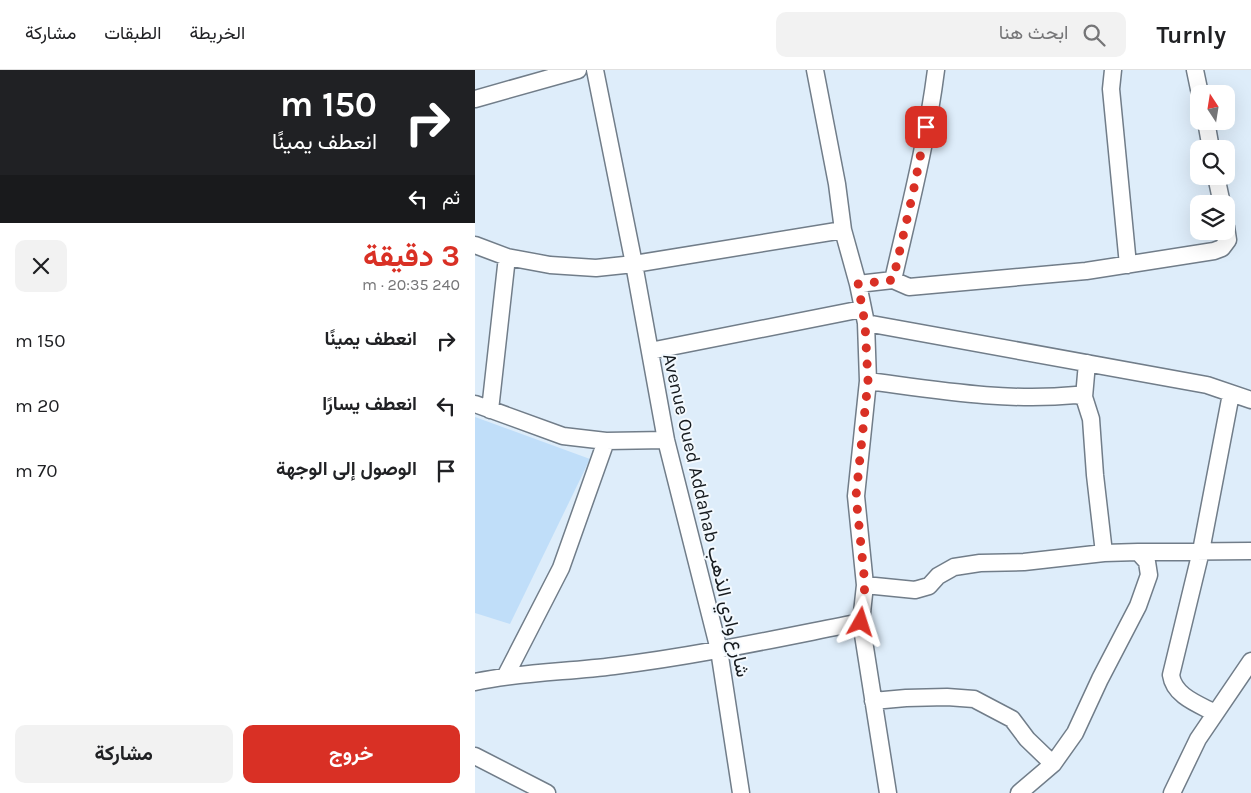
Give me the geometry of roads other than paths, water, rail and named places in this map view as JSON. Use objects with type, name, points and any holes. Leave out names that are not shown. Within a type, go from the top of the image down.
[{"type":"street","points":[[475,99],[578,70]]},
{"type":"street","name":"Avenue Oued Addahab شارع وادي الذهب","points":[[595,70],[634,264],[666,440],[719,650],[741,793]]},
{"type":"street","points":[[815,70],[837,184],[843,230],[858,284],[864,316],[868,381],[856,496],[865,585],[861,622],[888,793]]},
{"type":"street","points":[[893,280],[913,193],[936,70]]},
{"type":"street","points":[[1113,70],[1111,90],[1129,264]]},
{"type":"street","points":[[1195,70],[1198,85]]},
{"type":"street","points":[[475,245],[507,257],[550,266],[596,268],[634,264],[843,230]]},
{"type":"street","points":[[858,284],[893,280],[909,287],[1086,271],[1214,251],[1222,248],[1228,240]]},
{"type":"street","points":[[507,257],[483,407],[563,436],[606,441],[666,440]]},
{"type":"street","points":[[650,351],[864,316],[913,331],[1207,385],[1251,400]]},
{"type":"street","points":[[1087,364],[1084,397],[1091,419],[1103,553]]},
{"type":"street","points":[[868,381],[1014,398],[1075,395],[1084,397]]},
{"type":"street","points":[[1215,713],[1181,693],[1172,684],[1171,674],[1201,551],[1231,394]]},
{"type":"street","points":[[506,675],[561,568],[606,441]]},
{"type":"street","points":[[865,585],[915,590],[929,586],[938,576],[954,567],[980,563],[1023,562],[1103,553],[1251,551]]},
{"type":"street","points":[[1019,793],[1053,764],[1075,733],[1104,670],[1138,606],[1149,575],[1147,562],[1139,552]]},
{"type":"street","points":[[475,682],[506,675],[614,666],[719,650],[861,622]]},
{"type":"street","points":[[1172,793],[1198,739],[1251,661]]},
{"type":"street","points":[[873,701],[947,697],[974,699],[1012,720],[1027,739],[1053,764]]},
{"type":"street","points":[[475,756],[547,793]]}]
